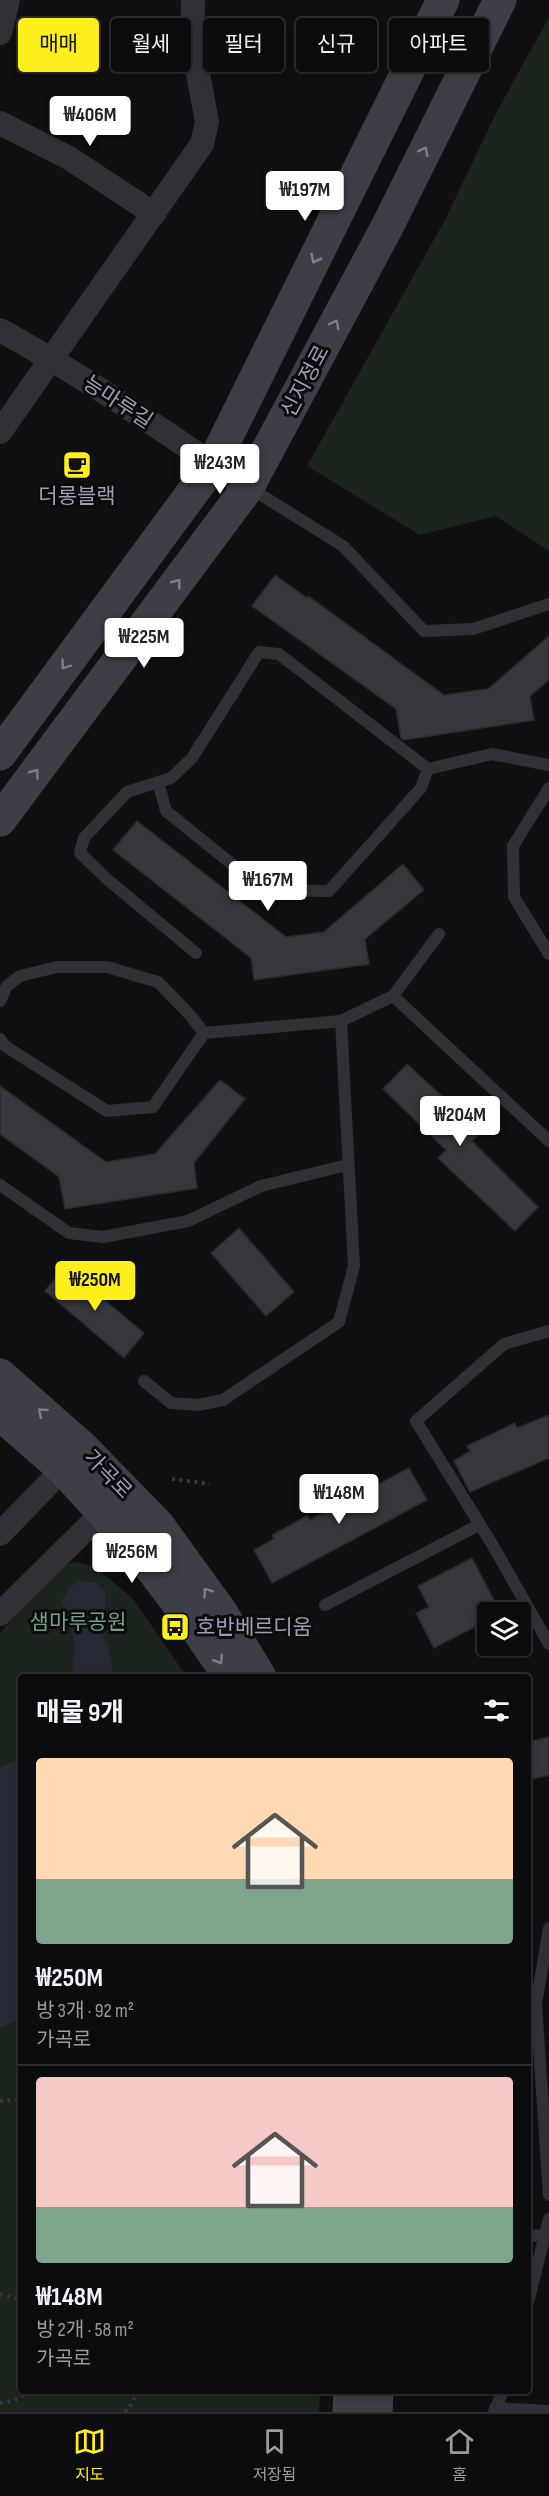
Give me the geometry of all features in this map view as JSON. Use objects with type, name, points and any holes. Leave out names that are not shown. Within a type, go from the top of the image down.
[{"type":"street","points":[[0,33],[8,0]]},
{"type":"street","points":[[0,432],[202,144],[207,122],[192,41],[193,0]]},
{"type":"street","name":"신지정로","points":[[0,754],[212,466],[443,0]]},
{"type":"street","name":"신지정로","points":[[0,820],[248,487],[387,227],[500,0]]},
{"type":"street","points":[[0,123],[69,158],[154,214]]},
{"type":"street","name":"능마루길","points":[[0,330],[53,359],[170,435],[212,466],[248,487]]},
{"type":"street","name":"가곡로","points":[[0,1375],[73,1459],[228,1674]]},
{"type":"street","name":"가곡로","points":[[0,1414],[73,1459],[158,1525],[221,1612],[258,1674]]},
{"type":"street","points":[[0,1534],[73,1459]]},
{"type":"street","points":[[0,1614],[89,1526]]},
{"type":"street","points":[[349,2412],[350,2394]]},
{"type":"street","points":[[376,2412],[377,2394]]},
{"type":"lane","points":[[248,487],[343,546],[424,631],[473,628],[549,604]]},
{"type":"lane","points":[[196,953],[108,880],[80,853],[84,838],[127,792],[171,778],[192,758],[259,652],[279,654],[428,769]]},
{"type":"lane","points":[[428,769],[492,754],[549,765]]},
{"type":"lane","points":[[158,783],[166,811],[264,890],[329,891],[421,788],[428,769]]},
{"type":"lane","points":[[549,788],[513,846],[514,897],[549,954]]},
{"type":"lane","points":[[204,1033],[341,1021],[393,996],[439,934]]},
{"type":"lane","points":[[0,1001],[7,986],[20,976],[57,967],[107,967],[158,982],[204,1033]]},
{"type":"lane","points":[[393,996],[549,1141]]},
{"type":"lane","points":[[144,1381],[171,1403],[198,1405],[223,1400],[339,1322],[354,1266],[341,1021]]},
{"type":"lane","points":[[0,1039],[5,1046],[107,1111],[153,1107],[204,1033]]},
{"type":"lane","points":[[0,1185],[69,1233],[103,1237],[188,1221],[261,1186],[347,1165]]},
{"type":"lane","points":[[549,1331],[504,1344],[416,1421],[549,1644]]},
{"type":"lane","points":[[325,1605],[480,1525]]},
{"type":"lane","points":[[549,1928],[532,2004],[549,2195]]},
{"type":"lane","points":[[531,2293],[543,2259],[544,2235],[549,2219]]},
{"type":"lane","points":[[531,2236],[544,2235]]},
{"type":"lane","points":[[502,2394],[494,2410],[549,2411]]},
{"type":"path","points":[[172,1479],[210,1484]]},
{"type":"path","points":[[0,2101],[18,2100]]},
{"type":"path","points":[[0,2294],[18,2299]]},
{"type":"path","points":[[0,2403],[25,2394]]},
{"type":"path","points":[[125,2412],[135,2394]]},
{"type":"green space","points":[[549,17],[549,551],[496,516],[420,535],[307,466],[446,218],[496,113]]},
{"type":"green space","name":"샘마루공원","points":[[75,1562],[96,1567],[133,1599],[185,1674],[18,1674],[18,2394],[320,2394],[319,2412],[0,2412],[0,1633],[18,1613],[50,1569]]},
{"type":"shaded area","points":[[80,1581],[97,1583],[105,1591],[105,1608],[97,1618],[99,1632],[108,1644],[113,1674],[73,1674],[73,1633],[62,1601],[69,1587]]},
{"type":"shaded area","points":[[18,1759],[18,2020],[0,2028],[0,1768]]},
{"type":"building","points":[[275,575],[307,598],[308,596],[444,695],[488,689],[549,636],[549,680],[530,696],[534,720],[404,740],[401,738],[396,709],[252,606]]},
{"type":"building","points":[[137,821],[286,937],[324,932],[403,864],[424,890],[365,939],[369,964],[254,980],[251,958],[113,850]]},
{"type":"building","points":[[407,1064],[454,1107],[453,1109],[479,1134],[472,1141],[538,1207],[515,1231],[438,1158],[446,1150],[383,1089]]},
{"type":"building","points":[[220,1080],[245,1099],[194,1163],[197,1188],[65,1209],[59,1177],[0,1134],[0,1086],[106,1162],[155,1154]]},
{"type":"building","points":[[239,1228],[294,1292],[266,1316],[211,1253]]},
{"type":"building","points":[[65,1267],[144,1333],[124,1358],[45,1291]]},
{"type":"building","points":[[549,1415],[549,1458],[470,1492],[454,1461],[470,1451],[467,1446],[515,1423],[517,1428]]},
{"type":"building","points":[[409,1468],[427,1500],[272,1583],[254,1550],[274,1539],[272,1535],[307,1516],[310,1520],[351,1498],[348,1493],[372,1481],[375,1486]]},
{"type":"building","points":[[472,1558],[495,1602],[477,1602],[477,1626],[434,1648],[416,1613],[429,1607],[418,1586]]},
{"type":"building","points":[[549,1737],[549,1775],[531,1779],[531,1741]]},
{"type":"place","name":"더롱블랙","points":[[77,465]]},
{"type":"place","name":"호반베르디움","points":[[175,1627]]}]
